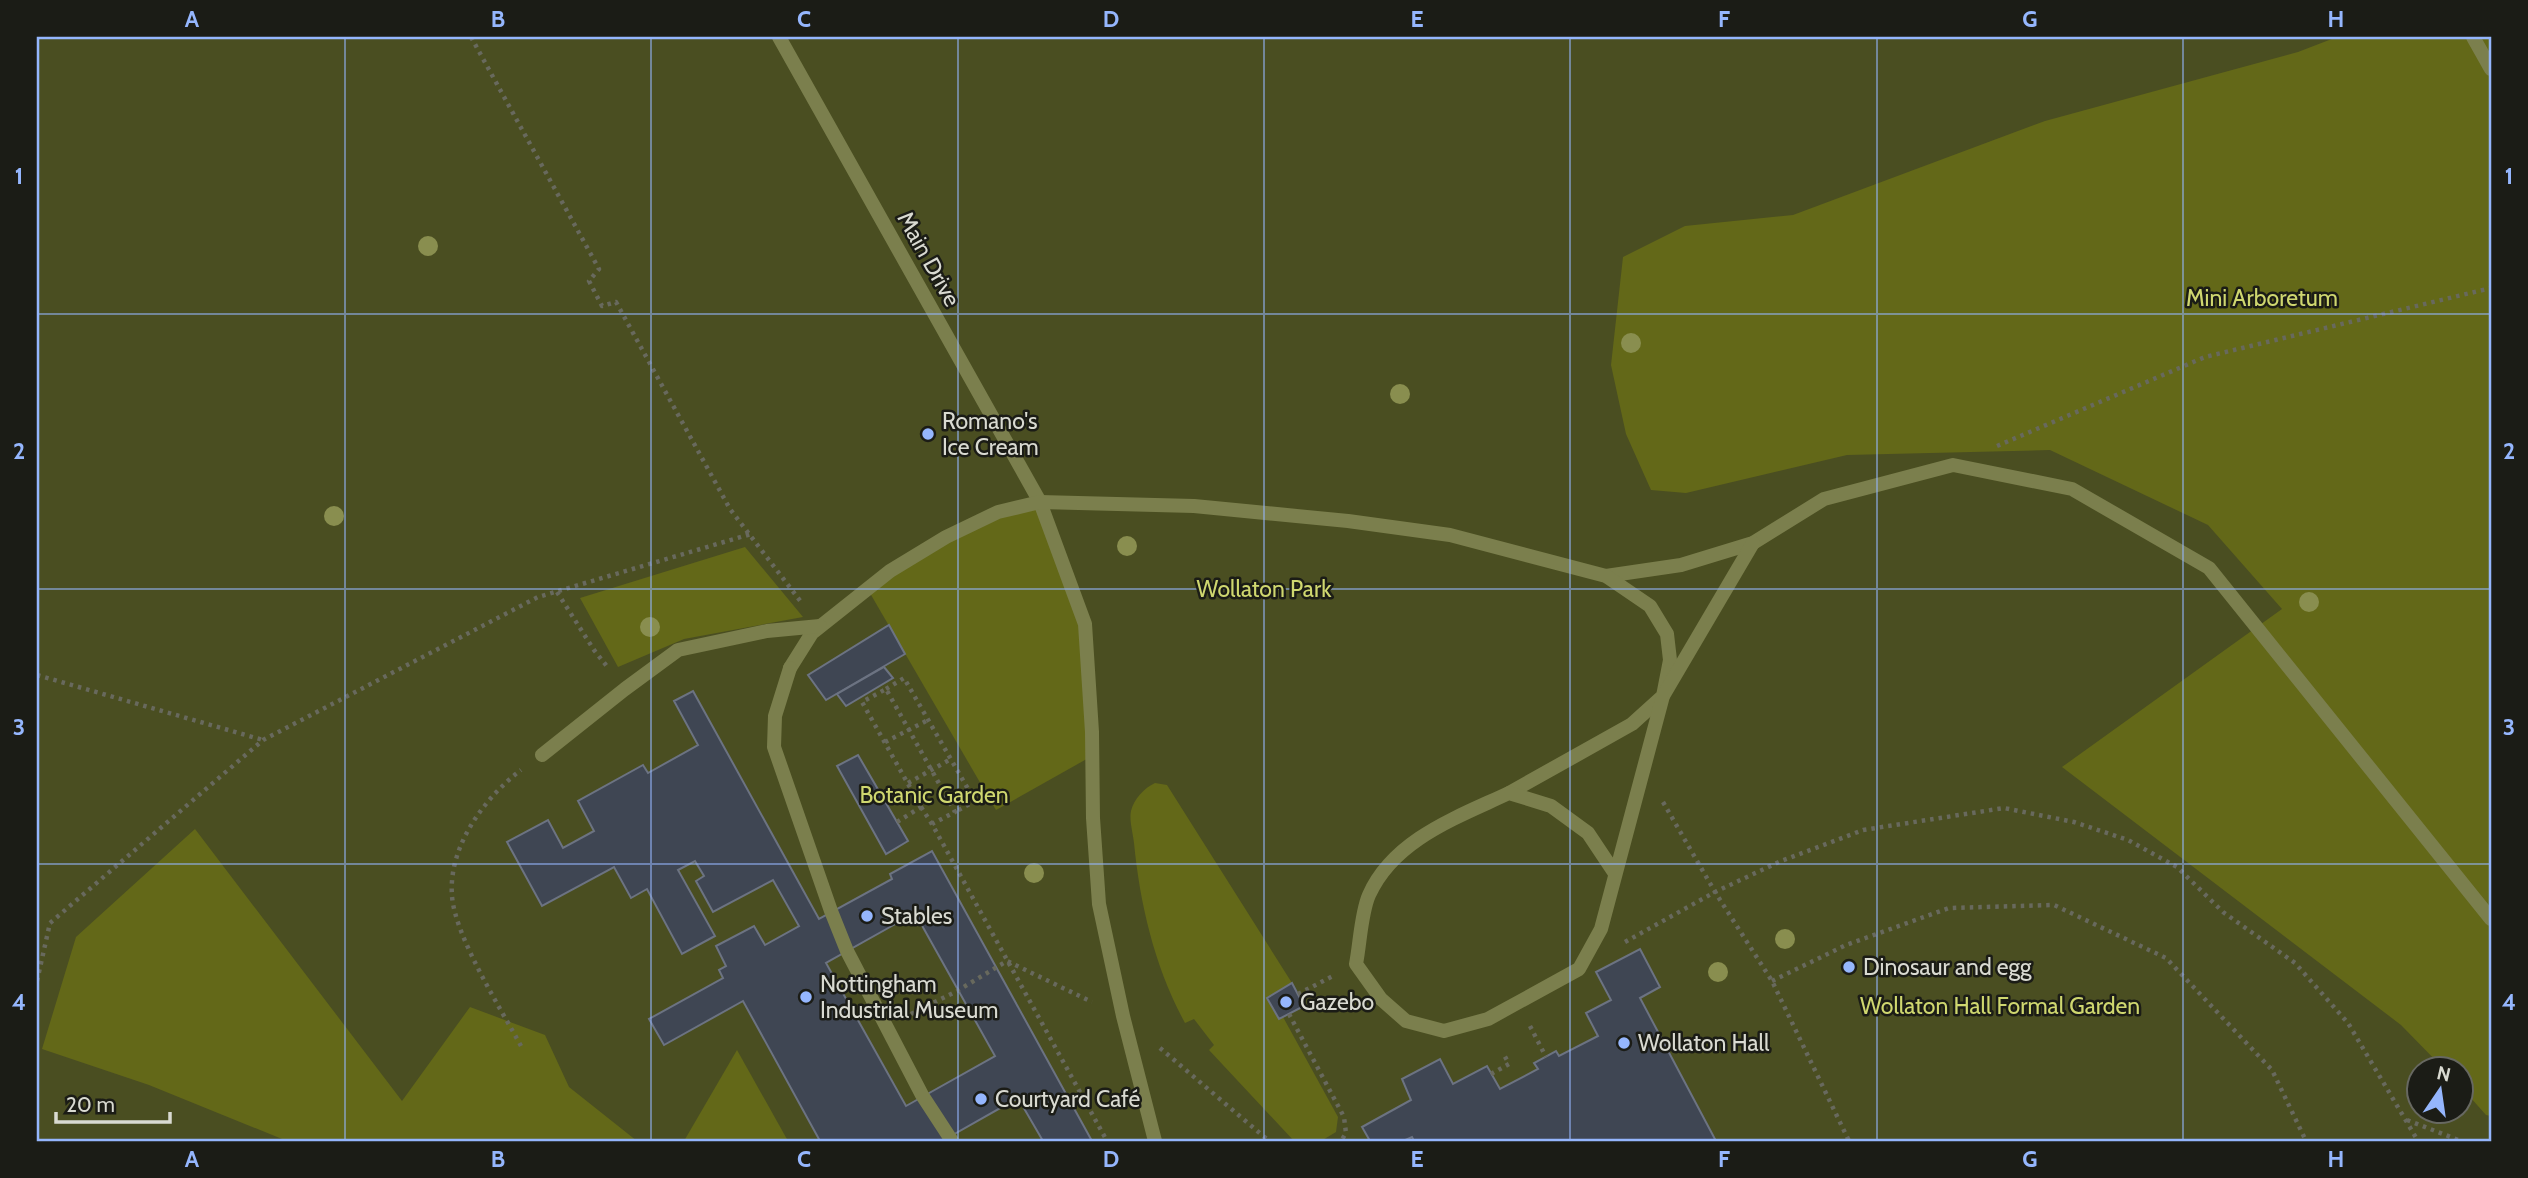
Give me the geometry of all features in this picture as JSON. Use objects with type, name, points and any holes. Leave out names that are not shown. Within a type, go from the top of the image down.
[{"type":"street","name":"Main Drive","points":[[779,37],[1040,502],[1086,624],[1099,904],[1123,1016],[1155,1141]]},
{"type":"street","points":[[2473,37],[2491,69]]},
{"type":"street","points":[[1605,576],[1681,565],[1752,543],[1824,499],[1953,465],[2072,489],[2209,568],[2491,919]]},
{"type":"street","points":[[952,1141],[922,1095],[847,951],[775,747],[775,716],[790,668],[812,633],[890,571],[946,537],[998,512],[1040,502],[1194,506],[1348,521],[1450,535],[1534,555],[1605,576],[1650,606],[1667,634],[1670,660],[1663,696],[1642,766],[1601,929],[1579,969],[1488,1019],[1444,1031],[1406,1021],[1381,999],[1356,964],[1368,897],[1385,868],[1427,831],[1509,793],[1632,724],[1663,696],[1752,543]]},
{"type":"street","points":[[542,755],[678,650],[767,631],[820,626]]},
{"type":"street","points":[[1509,793],[1551,806],[1588,833],[1614,872]]},
{"type":"path","points":[[471,37],[599,269],[589,281],[602,306],[616,302],[730,509],[820,626]]},
{"type":"path","points":[[1953,465],[2205,357],[2491,288]]},
{"type":"path","points":[[37,981],[50,923],[263,740],[538,597],[751,534]]},
{"type":"path","points":[[557,591],[594,650],[625,689]]},
{"type":"path","points":[[37,675],[263,740]]},
{"type":"path","points":[[933,824],[975,801],[904,678],[862,702],[933,824],[1107,1141]]},
{"type":"path","points":[[886,689],[955,812]]},
{"type":"path","points":[[885,742],[928,720]]},
{"type":"path","points":[[521,1046],[471,952],[458,922],[452,896],[455,867],[467,832],[486,802],[512,776],[542,755]]},
{"type":"path","points":[[908,783],[951,759]]},
{"type":"path","points":[[1642,766],[1715,892],[1772,981],[1849,1141]]},
{"type":"path","points":[[897,822],[921,807]]},
{"type":"path","points":[[1624,943],[1715,892],[1781,861],[1863,830],[2004,808],[2074,822],[2117,836],[2177,867],[2223,912],[2295,963],[2348,1024],[2406,1118]]},
{"type":"path","points":[[1772,981],[1846,945],[1949,908],[2054,905],[2166,958],[2272,1070],[2306,1141]]},
{"type":"path","points":[[1007,961],[1123,1016]]},
{"type":"path","points":[[888,1026],[957,991],[1007,961]]},
{"type":"path","points":[[1298,994],[1356,964]]},
{"type":"path","points":[[1289,1014],[1344,1117],[1346,1133],[1341,1141]]},
{"type":"path","points":[[1527,1020],[1546,1057]]},
{"type":"path","points":[[1150,1040],[1269,1141]]},
{"type":"path","points":[[1491,1074],[1509,1065],[1503,1054]]},
{"type":"path","points":[[2422,1126],[2461,1141]]},
{"type":"green space","name":"Wollaton Park","points":[[37,37],[2491,37],[2491,1141],[37,1141]]},
{"type":"green space","name":"Mini Arboretum","points":[[2337,37],[2491,37],[2491,1116],[2486,1115],[2476,1104],[2476,1056],[2431,1056],[2401,1025],[2062,767],[2282,609],[2208,525],[2050,450],[1847,455],[1686,493],[1651,490],[1626,434],[1611,365],[1623,257],[1685,226],[1793,215],[2045,121],[2298,52]]},
{"type":"green space","points":[[1040,502],[1087,624],[1092,756],[996,810],[867,588],[946,537]]},
{"type":"green space","points":[[745,547],[803,617],[684,639],[618,667],[580,598]]},
{"type":"green space","points":[[1155,783],[1167,785],[1292,983],[1267,998],[1279,1019],[1283,1017],[1338,1117],[1336,1132],[1321,1141],[1294,1141],[1209,1050],[1214,1045],[1194,1019],[1185,1023],[1174,1002],[1150,936],[1140,890],[1131,822],[1134,802],[1143,791]]},
{"type":"green space","points":[[195,829],[402,1101],[470,1007],[545,1035],[569,1087],[637,1141],[287,1141],[149,1085],[42,1049],[76,937]]},
{"type":"green space","points":[[737,1050],[788,1141],[684,1141]]},
{"type":"building","points":[[889,625],[905,654],[826,700],[808,675]]},
{"type":"building","points":[[884,667],[893,678],[846,706],[837,694]]},
{"type":"building","name":"Stables","points":[[693,691],[819,919],[892,879],[890,874],[932,851],[1092,1141],[1043,1141],[1018,1098],[942,1141],[820,1141],[743,1001],[664,1045],[649,1019],[723,978],[719,970],[726,966],[716,946],[754,926],[765,945],[799,926],[773,880],[713,912],[696,881],[704,876],[695,861],[678,870],[715,936],[682,954],[647,889],[631,898],[614,867],[542,906],[507,842],[548,820],[563,848],[594,831],[578,801],[643,765],[648,773],[698,745],[674,701]],"holes":[[[915,913],[995,1056],[906,1106],[826,963]]]},
{"type":"building","points":[[858,755],[908,841],[886,854],[837,766]]},
{"type":"building","name":"Wollaton Hall","points":[[1640,949],[1660,987],[1640,998],[1716,1141],[1414,1141],[1412,1137],[1403,1141],[1370,1141],[1362,1127],[1411,1100],[1402,1079],[1440,1059],[1453,1084],[1487,1066],[1500,1089],[1538,1069],[1534,1063],[1556,1051],[1559,1056],[1598,1036],[1586,1013],[1611,1000],[1596,972]]},
{"type":"building","name":"Gazebo","points":[[1292,983],[1304,1006],[1279,1019],[1267,998]]},
{"type":"place","name":"Romano's Ice Cream","points":[[928,434]]},
{"type":"place","name":"Stables","points":[[867,916]]},
{"type":"place","name":"Dinosaur and egg","points":[[1849,967]]},
{"type":"place","name":"Nottingham Industrial Museum","points":[[806,997]]},
{"type":"place","name":"Gazebo","points":[[1286,1002]]},
{"type":"place","name":"Wollaton Hall","points":[[1624,1043]]},
{"type":"place","name":"Courtyard Café","points":[[981,1099]]},
{"type":"park label","name":"Botanic Garden","points":[[934,795]]},
{"type":"park label","name":"Wollaton Hall Formal Garden","points":[[2000,1006]]}]
